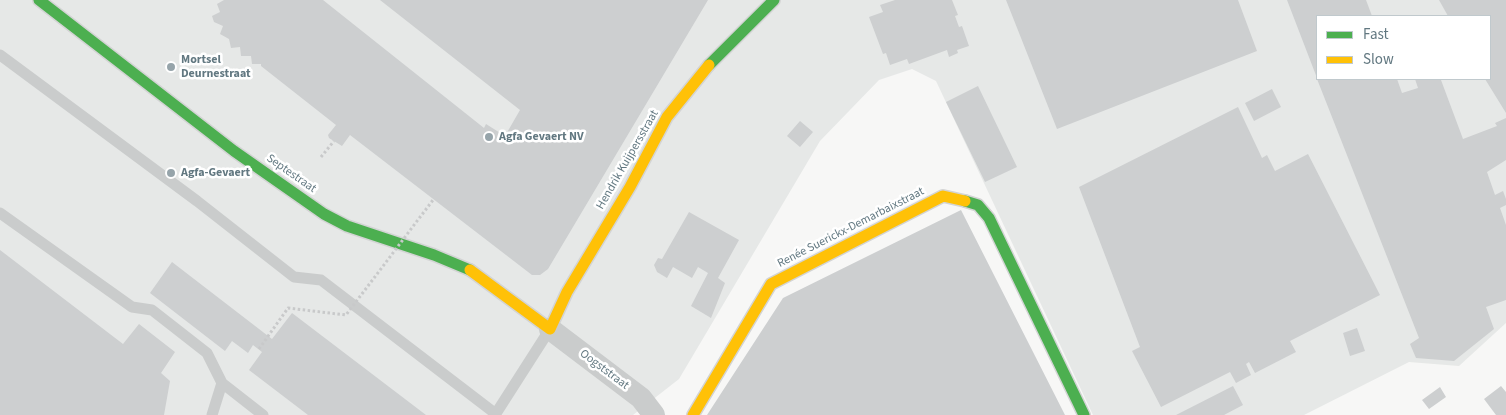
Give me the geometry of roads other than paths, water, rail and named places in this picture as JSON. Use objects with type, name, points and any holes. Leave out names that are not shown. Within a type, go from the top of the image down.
[{"type":"street","name":"Septestraat","points":[[39,0],[234,151],[324,214],[347,226],[434,255],[474,272],[550,329]]},
{"type":"street","name":"Hendrik Kuijpersstraat","points":[[550,329],[567,292],[630,187],[667,117],[714,58],[774,0]]},
{"type":"street","name":"Renée Suerickx-Demarbaixstraat","points":[[693,415],[771,284],[942,196],[955,197],[978,205],[989,218],[1084,415]]},
{"type":"street","name":"Oogststraat","points":[[550,329],[641,398],[654,415]]},
{"type":"lane","points":[[0,56],[197,201],[294,277],[321,280],[495,414],[550,329]]},
{"type":"lane","points":[[0,213],[132,306],[152,310],[207,353],[222,383],[263,415]]},
{"type":"lane","points":[[212,415],[222,383]]},
{"type":"place","name":"Mortsel Deurnestraat","points":[[171,67]]},
{"type":"place","name":"Agfa Gevaert NV","points":[[489,137]]},
{"type":"place","name":"Agfa-Gevaert","points":[[171,173]]}]
